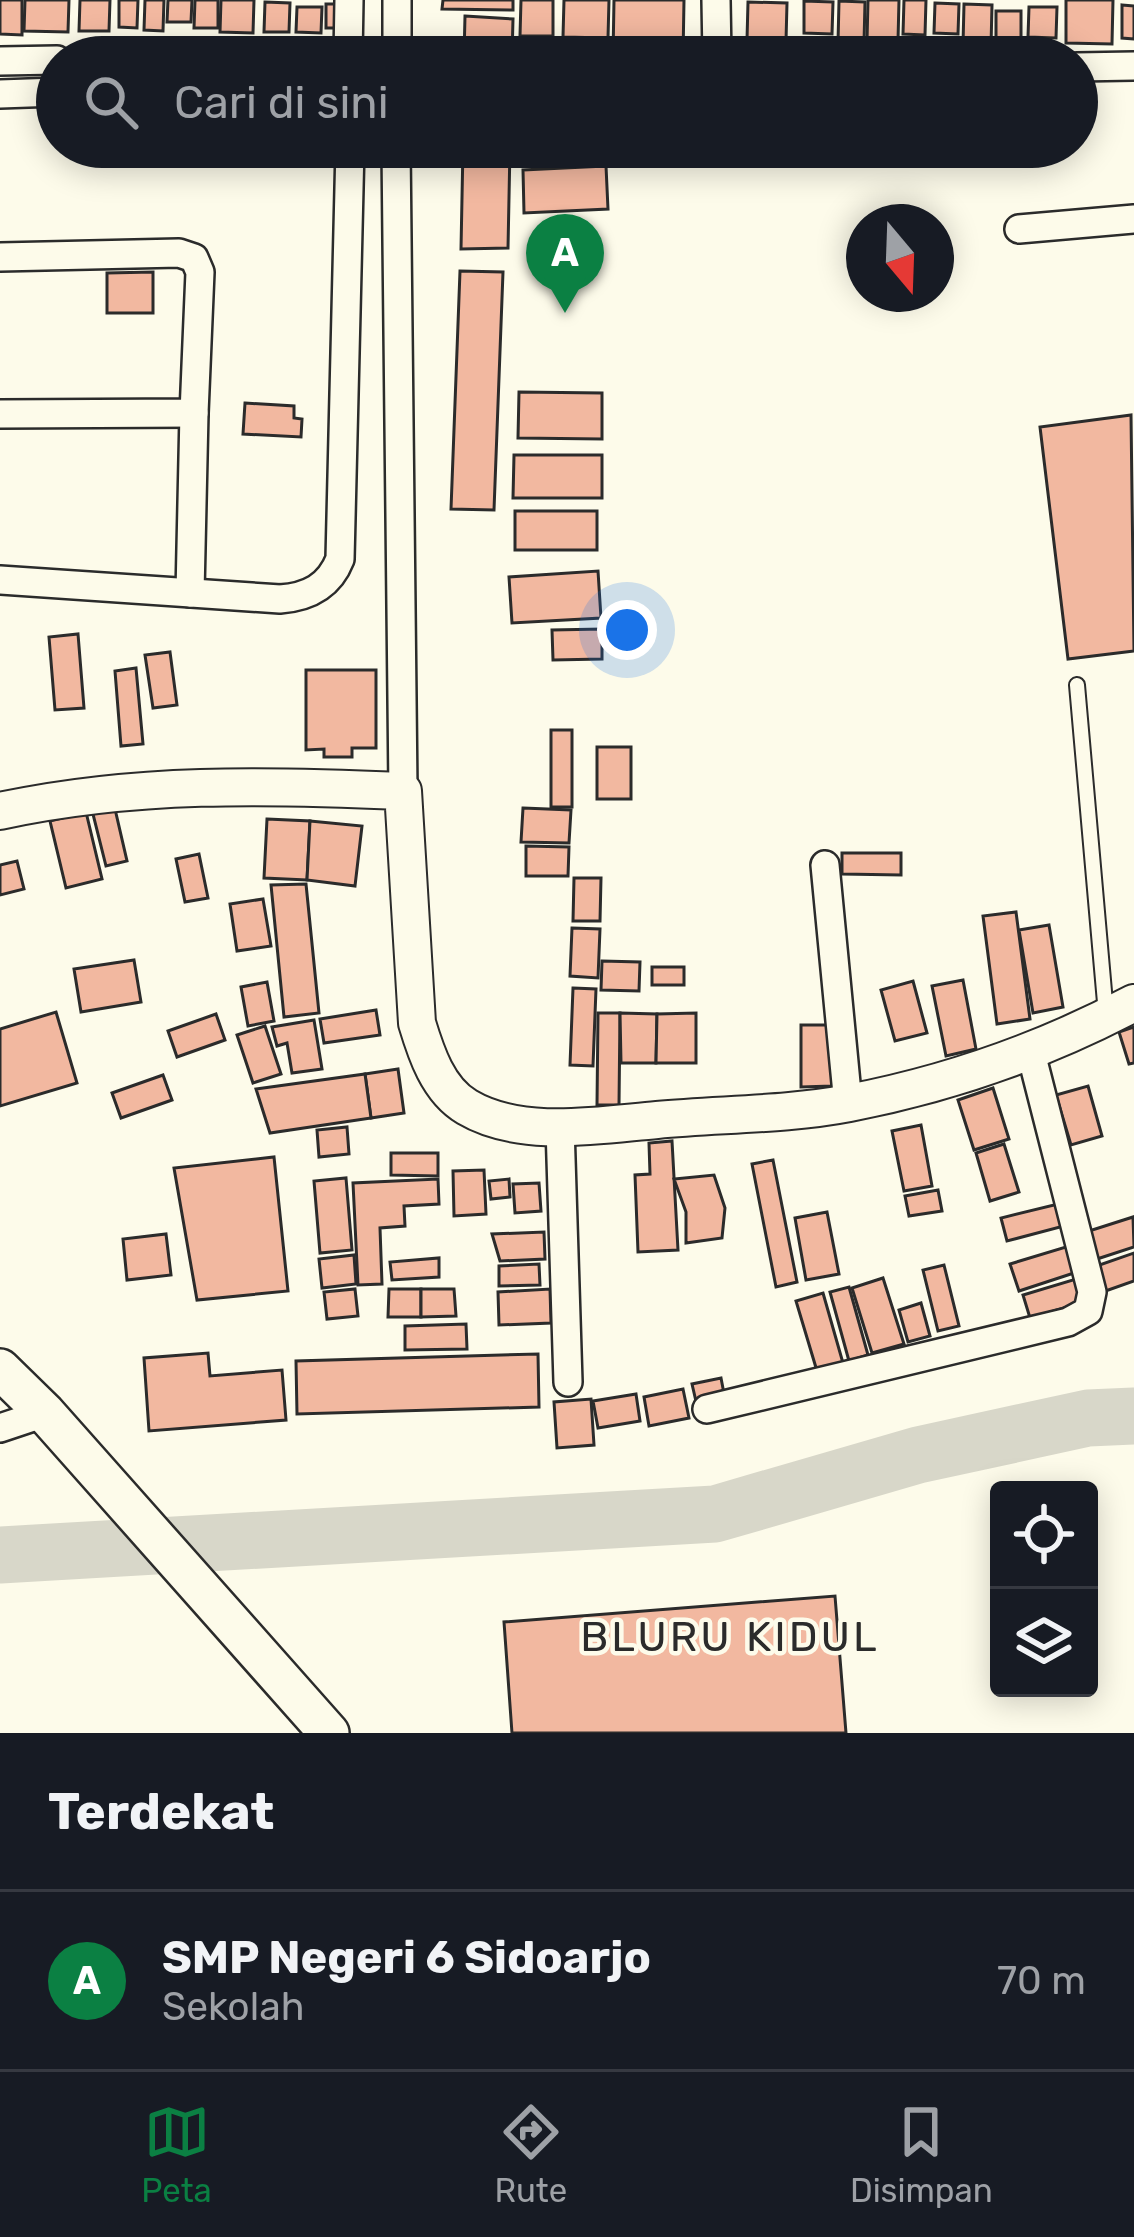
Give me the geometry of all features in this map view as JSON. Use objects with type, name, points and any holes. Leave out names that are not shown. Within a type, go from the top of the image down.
[{"type":"main road","points":[[0,1369],[329,1733]]},
{"type":"street","points":[[348,36],[349,0]]},
{"type":"street","points":[[397,0],[397,36]]},
{"type":"street","points":[[716,0],[717,36]]},
{"type":"street","points":[[0,61],[36,60]]},
{"type":"street","points":[[1098,67],[1134,67]]},
{"type":"street","points":[[0,94],[36,93]]},
{"type":"street","points":[[0,580],[295,598],[316,590],[339,564],[349,168]]},
{"type":"street","points":[[396,168],[403,791],[417,1023],[426,1053],[448,1091],[472,1110],[503,1121],[560,1127],[848,1104],[1031,1053],[1120,1010]]},
{"type":"street","points":[[1019,229],[1134,219]]},
{"type":"street","points":[[0,256],[179,253],[194,259],[200,272],[190,592]]},
{"type":"street","points":[[0,414],[194,413]]},
{"type":"street","points":[[0,812],[136,789],[242,784],[403,791]]},
{"type":"street","points":[[825,865],[848,1104]]},
{"type":"street","points":[[707,1408],[1068,1322],[1088,1311],[1092,1292],[1031,1053]]},
{"type":"street","points":[[560,1127],[568,1382]]},
{"type":"street","points":[[0,1428],[56,1426]]},
{"type":"lane","points":[[1077,685],[1120,1010]]},
{"type":"building","points":[[0,0],[22,0],[22,35],[0,34]]},
{"type":"building","points":[[25,0],[69,0],[68,32],[24,31]]},
{"type":"building","points":[[80,0],[110,0],[109,31],[79,31]]},
{"type":"building","points":[[119,0],[138,0],[137,28],[119,27]]},
{"type":"building","points":[[145,0],[164,0],[163,31],[144,30]]},
{"type":"building","points":[[168,0],[192,0],[191,22],[167,22]]},
{"type":"building","points":[[195,0],[218,0],[218,28],[194,28]]},
{"type":"building","points":[[221,0],[254,0],[253,33],[220,32]]},
{"type":"building","points":[[443,0],[513,0],[513,10],[442,9]]},
{"type":"building","points":[[521,0],[553,0],[553,36],[520,36]]},
{"type":"building","points":[[564,0],[609,0],[608,36],[563,36]]},
{"type":"building","points":[[614,0],[684,0],[683,36],[613,36]]},
{"type":"building","points":[[868,0],[899,0],[898,36],[867,36]]},
{"type":"building","points":[[904,0],[926,0],[925,35],[903,34]]},
{"type":"building","points":[[1066,0],[1113,0],[1112,44],[1098,44],[1098,36],[1066,36]]},
{"type":"building","points":[[804,1],[833,2],[832,34],[804,33]]},
{"type":"building","points":[[839,1],[865,2],[864,36],[838,36]]},
{"type":"building","points":[[265,2],[290,3],[289,32],[264,32]]},
{"type":"building","points":[[748,2],[787,3],[786,36],[747,36]]},
{"type":"building","points":[[935,3],[959,4],[958,34],[934,33]]},
{"type":"building","points":[[326,4],[339,4],[338,28],[326,28]]},
{"type":"building","points":[[964,4],[992,5],[991,36],[963,36]]},
{"type":"building","points":[[1122,5],[1134,6],[1134,39],[1122,38]]},
{"type":"building","points":[[297,7],[322,7],[321,33],[296,32]]},
{"type":"building","points":[[1029,7],[1057,7],[1056,36],[1028,36]]},
{"type":"building","points":[[996,11],[1021,11],[1021,36],[996,36]]},
{"type":"building","points":[[465,16],[513,19],[513,36],[465,36]]},
{"type":"building","points":[[463,168],[510,168],[508,248],[461,249]]},
{"type":"building","points":[[606,168],[608,209],[524,213],[523,170]]},
{"type":"building","points":[[460,271],[503,272],[494,510],[451,509]]},
{"type":"building","points":[[153,272],[153,313],[107,313],[107,273]]},
{"type":"building","points":[[519,392],[602,393],[602,439],[518,438]]},
{"type":"building","points":[[245,403],[294,406],[294,418],[302,419],[301,437],[243,434]]},
{"type":"building","points":[[1131,415],[1134,651],[1068,659],[1040,427]]},
{"type":"building","points":[[514,455],[602,455],[602,498],[513,498]]},
{"type":"building","points":[[515,511],[597,511],[597,550],[515,550]]},
{"type":"building","points":[[598,571],[601,618],[512,623],[509,577]]},
{"type":"building","points":[[602,629],[602,659],[553,660],[552,630]]},
{"type":"building","points":[[78,634],[84,708],[55,710],[49,637]]},
{"type":"building","points":[[170,652],[177,705],[153,708],[145,655]]},
{"type":"building","points":[[136,668],[143,744],[121,746],[115,671]]},
{"type":"building","points":[[306,670],[376,670],[376,748],[352,748],[352,757],[324,757],[324,749],[306,750]]},
{"type":"building","points":[[551,730],[572,730],[572,807],[551,807]]},
{"type":"building","points":[[597,747],[631,747],[631,799],[597,799]]},
{"type":"building","points":[[523,808],[571,810],[569,843],[521,842]]},
{"type":"building","points":[[115,809],[127,861],[106,866],[93,814]]},
{"type":"building","points":[[86,812],[102,879],[66,888],[50,821]]},
{"type":"building","points":[[267,819],[310,821],[307,880],[264,878]]},
{"type":"building","points":[[310,821],[362,826],[355,886],[307,880]]},
{"type":"building","points":[[526,846],[569,847],[568,876],[526,876]]},
{"type":"building","points":[[842,853],[901,853],[901,875],[842,874]]},
{"type":"building","points":[[199,854],[208,898],[185,902],[176,859]]},
{"type":"building","points":[[17,861],[24,889],[0,895],[0,865]]},
{"type":"building","points":[[574,878],[601,878],[600,921],[573,921]]},
{"type":"building","points":[[306,884],[319,1013],[284,1017],[271,885]]},
{"type":"building","points":[[263,899],[271,946],[237,951],[230,904]]},
{"type":"building","points":[[1016,912],[1030,1019],[997,1024],[983,916]]},
{"type":"building","points":[[1049,925],[1063,1007],[1033,1013],[1019,930]]},
{"type":"building","points":[[572,928],[600,929],[598,978],[570,976]]},
{"type":"building","points":[[134,960],[141,1002],[81,1012],[74,969]]},
{"type":"building","points":[[602,961],[640,962],[639,991],[601,990]]},
{"type":"building","points":[[652,967],[684,967],[684,985],[652,985]]},
{"type":"building","points":[[963,980],[976,1049],[946,1056],[932,986]]},
{"type":"building","points":[[913,981],[927,1033],[895,1041],[881,990]]},
{"type":"building","points":[[267,982],[274,1021],[248,1026],[241,987]]},
{"type":"building","points":[[573,988],[596,989],[593,1066],[570,1065]]},
{"type":"building","points":[[376,1010],[380,1035],[324,1043],[320,1019]]},
{"type":"building","points":[[56,1012],[77,1083],[0,1106],[0,1029]]},
{"type":"building","points":[[598,1013],[620,1013],[619,1105],[597,1105]]},
{"type":"building","points":[[620,1013],[657,1014],[656,1063],[621,1063]]},
{"type":"building","points":[[696,1013],[696,1063],[656,1063],[657,1014]]},
{"type":"building","points":[[216,1014],[225,1040],[177,1057],[168,1031]]},
{"type":"building","points":[[314,1020],[322,1069],[292,1073],[287,1043],[277,1046],[272,1027]]},
{"type":"building","points":[[801,1025],[831,1025],[832,1086],[801,1087]]},
{"type":"building","points":[[265,1026],[281,1074],[253,1083],[237,1035]]},
{"type":"building","points":[[1134,1027],[1134,1063],[1129,1064],[1119,1032]]},
{"type":"building","points":[[398,1069],[404,1113],[371,1118],[365,1074]]},
{"type":"building","points":[[365,1074],[371,1118],[270,1133],[256,1089]]},
{"type":"building","points":[[163,1075],[172,1100],[121,1118],[112,1093]]},
{"type":"building","points":[[1088,1086],[1102,1136],[1071,1145],[1056,1095]]},
{"type":"building","points":[[993,1088],[1009,1139],[974,1150],[958,1100]]},
{"type":"building","points":[[921,1125],[932,1186],[904,1191],[892,1131]]},
{"type":"building","points":[[347,1127],[349,1154],[319,1157],[317,1130]]},
{"type":"building","points":[[672,1141],[678,1250],[638,1252],[635,1175],[650,1174],[649,1143]]},
{"type":"building","points":[[1004,1144],[1019,1192],[990,1201],[976,1153]]},
{"type":"building","points":[[391,1153],[438,1153],[438,1176],[391,1175]]},
{"type":"building","points":[[274,1157],[288,1291],[197,1300],[174,1168]]},
{"type":"building","points":[[773,1160],[797,1282],[776,1287],[752,1164]]},
{"type":"building","points":[[484,1170],[486,1214],[454,1216],[453,1171]]},
{"type":"building","points":[[714,1175],[725,1208],[722,1238],[686,1243],[686,1212],[674,1179]]},
{"type":"building","points":[[346,1178],[352,1250],[320,1253],[314,1181]]},
{"type":"building","points":[[438,1179],[439,1204],[404,1206],[405,1226],[380,1228],[382,1284],[358,1285],[353,1183]]},
{"type":"building","points":[[509,1179],[510,1197],[491,1199],[489,1181]]},
{"type":"building","points":[[539,1183],[541,1211],[515,1213],[513,1184]]},
{"type":"building","points":[[938,1190],[942,1211],[909,1216],[905,1196]]},
{"type":"building","points":[[1058,1204],[1064,1226],[1007,1241],[1001,1218]]},
{"type":"building","points":[[827,1212],[839,1274],[806,1280],[795,1218]]},
{"type":"building","points":[[1133,1217],[1134,1247],[1097,1259],[1089,1231]]},
{"type":"building","points":[[544,1232],[545,1259],[500,1261],[492,1234]]},
{"type":"building","points":[[166,1234],[171,1275],[127,1280],[123,1239]]},
{"type":"building","points":[[1069,1246],[1077,1272],[1019,1291],[1010,1264]]},
{"type":"building","points":[[1134,1253],[1134,1281],[1097,1294],[1088,1269]]},
{"type":"building","points":[[354,1255],[356,1284],[322,1288],[319,1259]]},
{"type":"building","points":[[439,1258],[439,1277],[392,1280],[390,1262]]},
{"type":"building","points":[[539,1264],[540,1285],[499,1286],[499,1266]]},
{"type":"building","points":[[944,1265],[959,1326],[938,1331],[923,1270]]},
{"type":"building","points":[[883,1278],[904,1344],[872,1353],[852,1288]]},
{"type":"building","points":[[1076,1279],[1084,1302],[1030,1318],[1023,1295]]},
{"type":"building","points":[[849,1287],[868,1355],[849,1361],[830,1292]]},
{"type":"building","points":[[355,1289],[358,1316],[327,1319],[324,1292]]},
{"type":"building","points":[[389,1289],[421,1289],[421,1317],[388,1317]]},
{"type":"building","points":[[421,1289],[454,1289],[456,1316],[421,1317]]},
{"type":"building","points":[[550,1289],[551,1323],[499,1325],[498,1292]]},
{"type":"building","points":[[823,1293],[843,1363],[817,1371],[796,1301]]},
{"type":"building","points":[[921,1303],[930,1336],[908,1342],[899,1310]]},
{"type":"building","points":[[466,1324],[467,1349],[405,1350],[405,1326]]},
{"type":"building","points":[[208,1353],[210,1376],[282,1370],[286,1420],[149,1431],[144,1358]]},
{"type":"building","points":[[538,1354],[539,1407],[297,1414],[296,1361]]},
{"type":"building","points":[[721,1378],[726,1404],[698,1410],[692,1384]]},
{"type":"building","points":[[683,1389],[689,1418],[649,1426],[644,1397]]},
{"type":"building","points":[[636,1394],[640,1421],[598,1428],[593,1401]]},
{"type":"building","points":[[591,1399],[594,1445],[557,1448],[554,1402]]},
{"type":"building","points":[[835,1596],[846,1733],[512,1733],[504,1622]]},
{"type":"waterway","points":[[0,1555],[715,1514],[918,1455],[1088,1418],[1134,1416]]},
{"type":"place","name":"SMP Negeri 6 Sidoarjo","points":[[565,313]]},
{"type":"district","name":"BLURU KIDUL","points":[[730,1636]]}]
